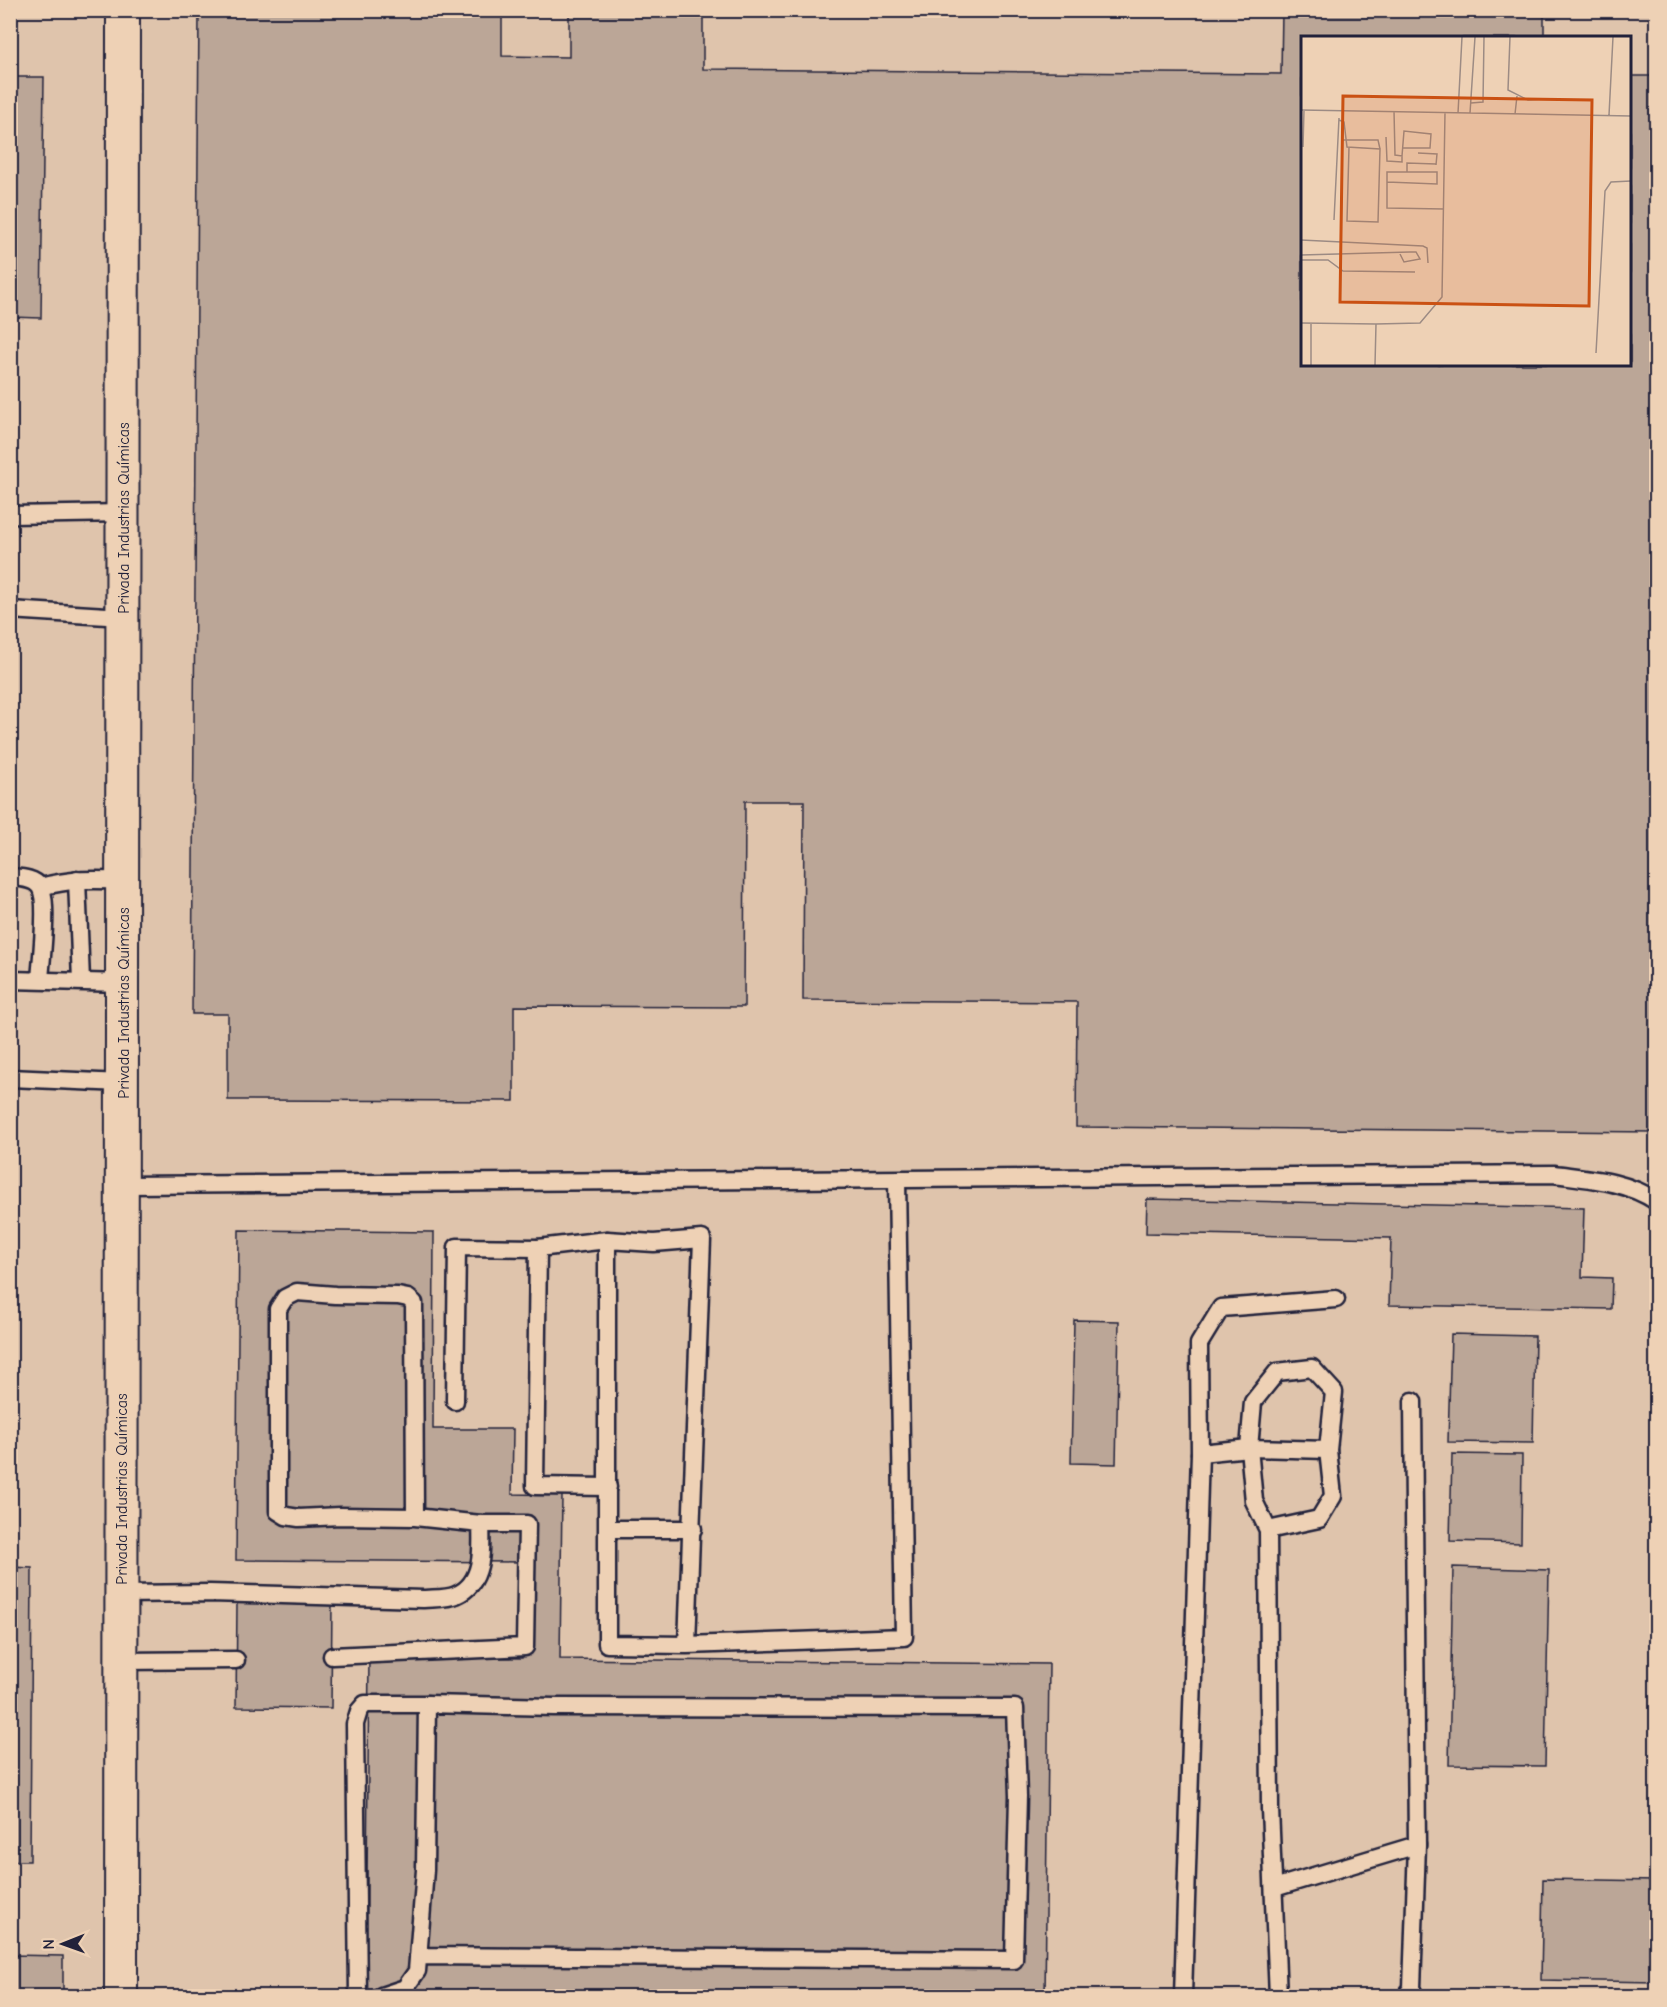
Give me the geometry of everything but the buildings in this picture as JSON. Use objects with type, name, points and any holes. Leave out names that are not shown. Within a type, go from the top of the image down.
[{"type":"street","name":"Privada Industrias Químicas","points":[[121,1996],[124,881],[123,10]]},
{"type":"lane","points":[[10,515],[124,513]]},
{"type":"lane","points":[[10,610],[123,617]]},
{"type":"lane","points":[[10,877],[30,879],[40,887],[45,902],[40,980]]},
{"type":"lane","points":[[77,880],[81,981]]},
{"type":"lane","points":[[40,887],[62,881],[124,881]]},
{"type":"lane","points":[[10,980],[122,983]]},
{"type":"lane","points":[[10,1078],[122,1083]]},
{"type":"lane","points":[[122,1185],[1554,1174],[1607,1181],[1643,1192],[1656,1202]]},
{"type":"lane","points":[[607,1240],[607,1644],[687,1645],[904,1637],[897,1180]]},
{"type":"lane","points":[[455,1401],[456,1247],[538,1248],[607,1240],[654,1243],[702,1239],[687,1645]]},
{"type":"lane","points":[[538,1248],[535,1486],[608,1487]]},
{"type":"lane","points":[[332,1656],[525,1647],[527,1524],[481,1524],[415,1517],[299,1518],[286,1516],[278,1511],[278,1309],[285,1299],[297,1292],[398,1296],[408,1298],[414,1303],[415,1517]]},
{"type":"lane","points":[[1184,1996],[1200,1453],[1199,1344],[1221,1308],[1336,1299]]},
{"type":"lane","points":[[1268,1530],[1319,1520],[1333,1496],[1328,1450],[1334,1392],[1312,1368],[1277,1372],[1253,1402],[1249,1448],[1254,1501],[1268,1530],[1270,1809],[1278,1996]]},
{"type":"lane","points":[[1406,1996],[1412,1988],[1417,1845],[1413,1401]]},
{"type":"lane","points":[[1200,1453],[1249,1448],[1328,1450]]},
{"type":"lane","points":[[121,1594],[210,1593],[423,1599],[456,1596],[472,1584],[482,1558],[481,1524]]},
{"type":"lane","points":[[608,1529],[693,1529]]},
{"type":"lane","points":[[121,1661],[236,1660]]},
{"type":"lane","points":[[358,1996],[355,1724],[359,1711],[365,1704],[554,1707],[1015,1708],[1018,1796],[1014,1960],[418,1956]]},
{"type":"lane","points":[[381,1996],[405,1988],[417,1971],[425,1870],[427,1704]]},
{"type":"lane","points":[[1274,1888],[1417,1845]]},
{"type":"shaded area","points":[[11,11],[1656,11],[1656,1996],[11,1996]]}]
